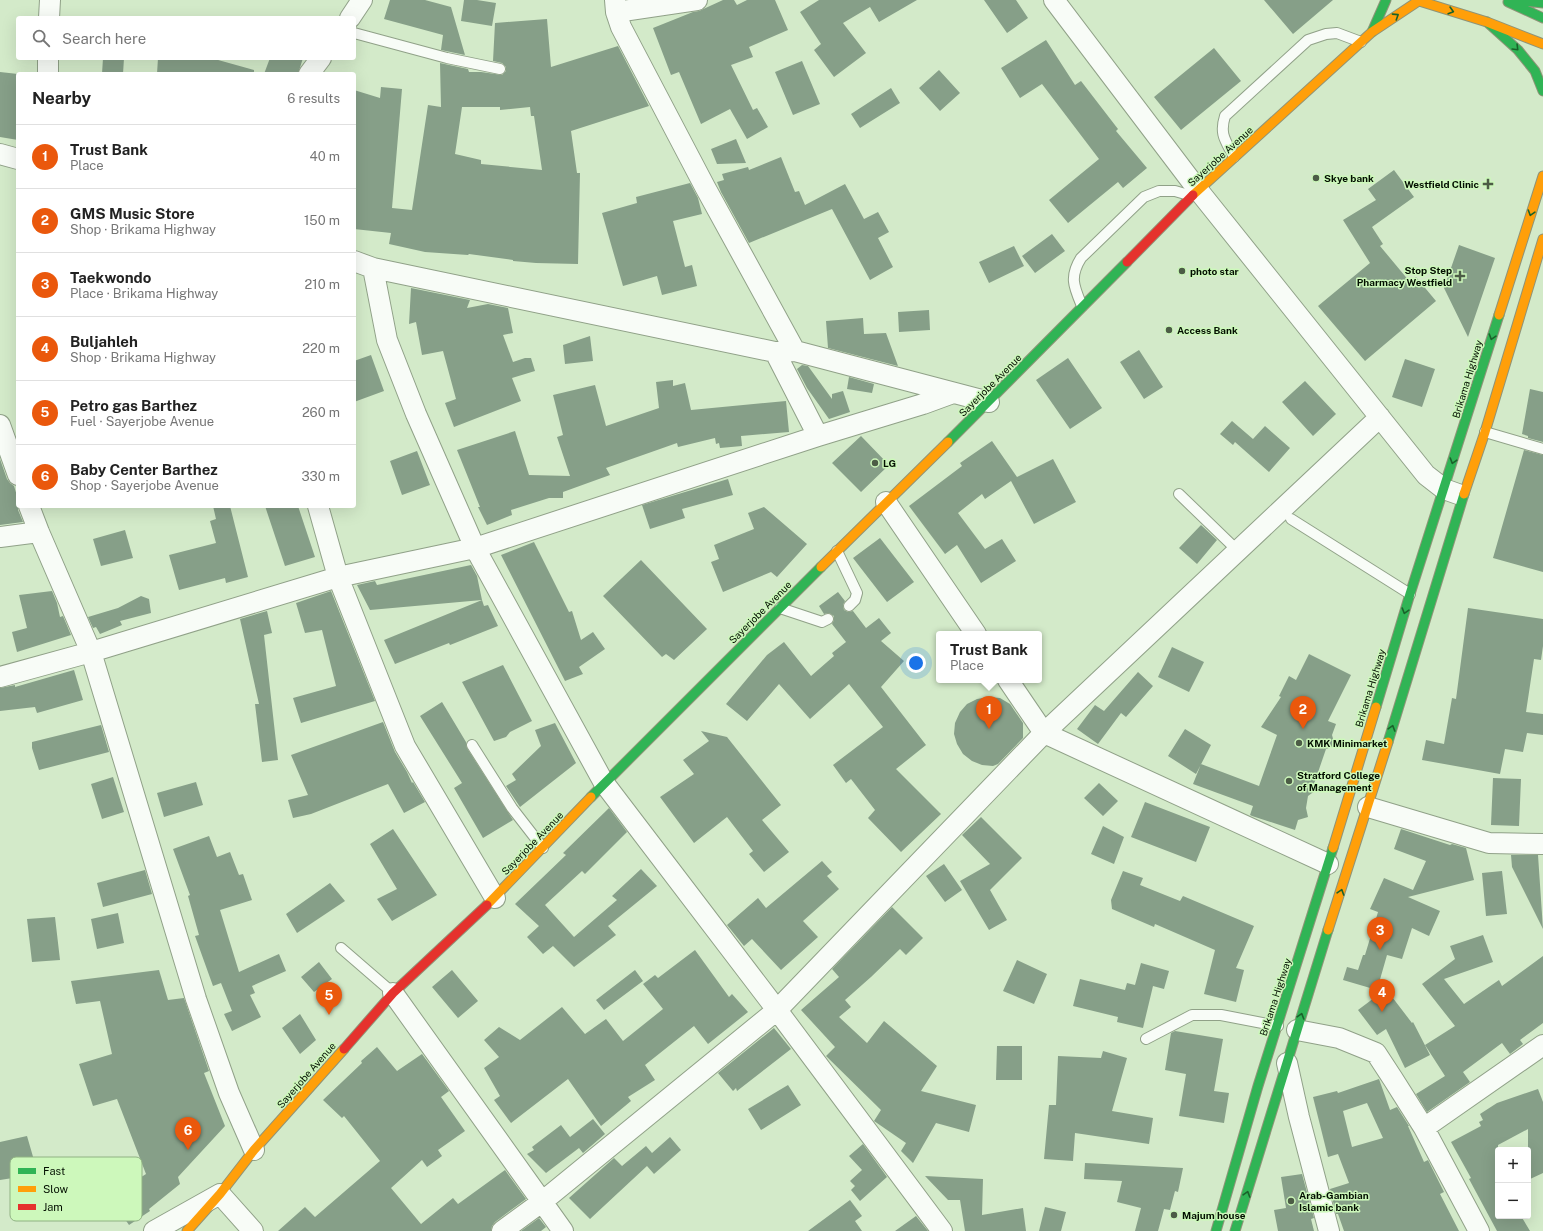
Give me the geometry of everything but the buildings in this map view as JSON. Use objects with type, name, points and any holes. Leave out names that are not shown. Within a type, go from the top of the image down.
[{"type":"main road","name":"Sayerjobe Avenue","points":[[1372,32],[1386,0]]},
{"type":"main road","points":[[1504,0],[1543,18]]},
{"type":"main road","points":[[1514,0],[1543,3]]},
{"type":"main road","name":"Sayerjobe Avenue","points":[[187,1231],[220,1194],[254,1150],[393,993],[495,898],[604,783],[836,551],[989,402],[1195,193],[1372,32],[1418,1]]},
{"type":"main road","points":[[1418,1],[1487,22],[1543,44]]},
{"type":"main road","points":[[1487,22],[1518,50],[1535,71],[1543,91]]},
{"type":"main road","name":"Brikama Highway","points":[[1216,1231],[1410,594],[1543,176]]},
{"type":"main road","points":[[1235,1231],[1485,432],[1543,239]]},
{"type":"street","points":[[49,16],[50,0]]},
{"type":"street","points":[[351,16],[362,0]]},
{"type":"street","points":[[697,0],[616,6],[621,27],[795,351]]},
{"type":"street","points":[[1054,0],[1195,193],[1426,475],[1444,489],[1464,496]]},
{"type":"street","points":[[48,60],[48,72]]},
{"type":"street","points":[[310,72],[320,60]]},
{"type":"street","points":[[0,154],[16,158]]},
{"type":"street","points":[[356,262],[373,268],[775,352],[795,351],[989,402]]},
{"type":"street","points":[[373,268],[387,340],[416,414],[475,548],[604,783],[777,1010],[942,1231]]},
{"type":"street","points":[[775,352],[818,436]]},
{"type":"street","points":[[0,677],[91,652],[338,577],[475,548],[954,393]]},
{"type":"street","points":[[502,1231],[543,1201],[777,1010],[1044,733],[1380,417]]},
{"type":"street","points":[[0,425],[16,469]]},
{"type":"street","points":[[886,502],[974,631]]},
{"type":"street","points":[[31,508],[39,532],[91,652],[196,999],[229,1093],[254,1150]]},
{"type":"street","points":[[319,508],[338,577],[405,746],[495,898]]},
{"type":"street","points":[[0,537],[39,532]]},
{"type":"street","points":[[1010,683],[1044,733],[1328,864]]},
{"type":"street","points":[[1368,807],[1489,843],[1543,844]]},
{"type":"street","points":[[393,993],[563,1231]]},
{"type":"street","points":[[1297,1030],[1339,1038],[1376,1054],[1424,1128],[1479,1231]]},
{"type":"street","points":[[1424,1128],[1543,1045]]},
{"type":"street","points":[[1287,1063],[1299,1117],[1329,1231]]},
{"type":"street","points":[[154,1231],[220,1194],[253,1231]]},
{"type":"lane","points":[[1234,157],[1224,137],[1222,127],[1225,116],[1308,40],[1326,34],[1337,33],[1361,42]]},
{"type":"lane","points":[[356,34],[448,58],[500,69]]},
{"type":"lane","points":[[1082,306],[1075,289],[1073,278],[1075,268],[1081,258],[1144,197],[1159,191],[1195,193]]},
{"type":"lane","points":[[1485,432],[1543,449]]},
{"type":"lane","points":[[1179,494],[1238,551]]},
{"type":"lane","points":[[1291,519],[1410,594]]},
{"type":"lane","points":[[836,551],[858,593],[856,600],[849,606]]},
{"type":"lane","points":[[780,608],[822,622],[828,619]]},
{"type":"lane","points":[[472,745],[512,808],[543,848]]},
{"type":"lane","points":[[341,948],[393,993]]},
{"type":"lane","points":[[1146,1039],[1192,1015],[1221,1015],[1278,1026]]},
{"type":"traffic: fast","points":[[1372,32],[1386,0]]},
{"type":"traffic: fast","points":[[1514,0],[1543,3]]},
{"type":"traffic: fast","points":[[1508,2],[1543,18]]},
{"type":"traffic: fast","points":[[1487,22],[1518,50],[1535,71],[1543,91]]},
{"type":"traffic: fast","points":[[948,442],[1127,262]]},
{"type":"traffic: fast","points":[[1376,707],[1410,594],[1499,315]]},
{"type":"traffic: fast","points":[[1388,742],[1464,494]]},
{"type":"traffic: fast","points":[[591,797],[821,567]]},
{"type":"traffic: fast","points":[[1216,1231],[1258,1086],[1333,848]]},
{"type":"traffic: fast","points":[[1235,1231],[1328,930]]},
{"type":"traffic: slow","points":[[1416,0],[1487,22],[1543,44]]},
{"type":"traffic: slow","points":[[1193,195],[1372,32],[1420,0]]},
{"type":"traffic: slow","points":[[1499,315],[1543,176]]},
{"type":"traffic: slow","points":[[1464,494],[1485,432],[1543,239]]},
{"type":"traffic: slow","points":[[821,567],[948,442]]},
{"type":"traffic: slow","points":[[1333,848],[1376,707]]},
{"type":"traffic: slow","points":[[1328,930],[1388,742]]},
{"type":"traffic: slow","points":[[487,905],[591,797]]},
{"type":"traffic: slow","points":[[187,1231],[220,1194],[254,1150],[344,1049]]},
{"type":"traffic: jam","points":[[1127,262],[1193,195]]},
{"type":"traffic: jam","points":[[344,1049],[393,993],[487,905]]},
{"type":"place","name":"Skye bank","points":[[1316,178]]},
{"type":"place","name":"Westfield Clinic","points":[[1488,184]]},
{"type":"place","name":"photo star","points":[[1182,271]]},
{"type":"place","name":"Stop Step Pharmacy Westfield","points":[[1460,276]]},
{"type":"place","name":"Access Bank","points":[[1169,330]]},
{"type":"place","name":"LG","points":[[875,463]]},
{"type":"place","name":"Trust Bank","points":[[989,729]]},
{"type":"place","name":"GMS Music Store","points":[[1303,729]]},
{"type":"place","name":"KMK Minimarket","points":[[1299,743]]},
{"type":"place","name":"Stratford College of Management","points":[[1289,781]]},
{"type":"place","name":"Taekwondo","points":[[1380,950]]},
{"type":"place","name":"Buljahleh","points":[[1382,1012]]},
{"type":"place","name":"Petro gas Barthez","points":[[329,1015]]},
{"type":"place","name":"Baby Center Barthez","points":[[188,1150]]},
{"type":"place","name":"Arab-Gambian Islamic bank","points":[[1291,1201]]},
{"type":"place","name":"Majum house","points":[[1174,1215]]}]
